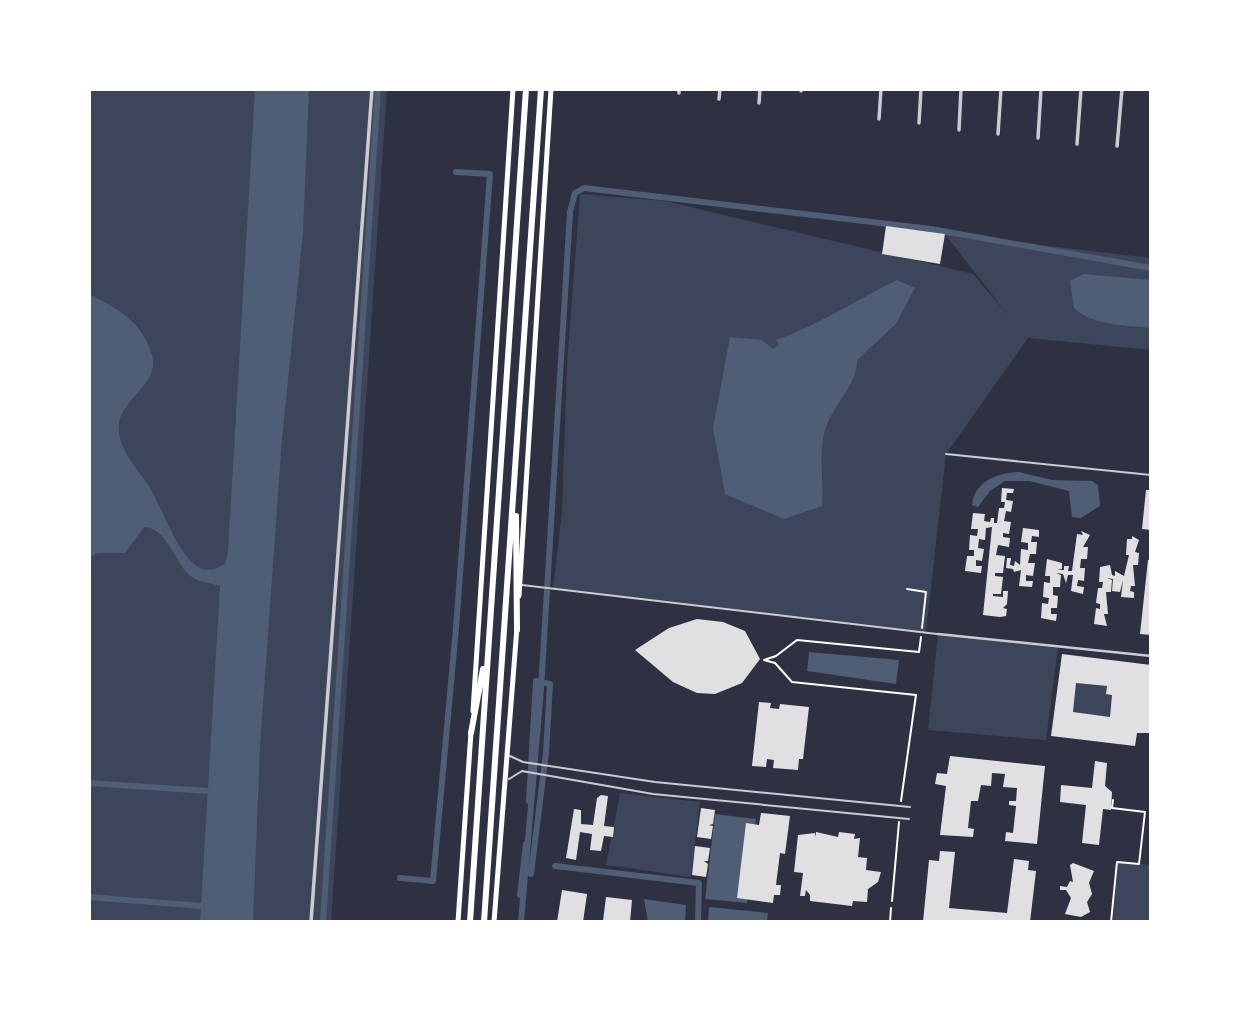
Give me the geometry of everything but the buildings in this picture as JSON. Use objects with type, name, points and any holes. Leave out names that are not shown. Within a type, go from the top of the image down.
[{"type":"highway","points":[[470,922],[526,89]]},
{"type":"highway","points":[[484,922],[541,89]]},
{"type":"highway","points":[[516,468],[517,630]]},
{"type":"highway","points":[[471,733],[490,614]]},
{"type":"main road","points":[[458,922],[513,89]]},
{"type":"main road","points":[[494,922],[517,630],[551,89]]},
{"type":"street","points":[[311,922],[372,89]]},
{"type":"street","points":[[719,99],[720,89]]},
{"type":"street","points":[[759,103],[760,89]]},
{"type":"street","points":[[879,119],[881,89]]},
{"type":"street","points":[[919,123],[921,89]]},
{"type":"street","points":[[959,130],[961,89]]},
{"type":"street","points":[[998,134],[1001,89]]},
{"type":"street","points":[[1038,138],[1041,89]]},
{"type":"street","points":[[1077,144],[1082,89]]},
{"type":"street","points":[[1117,146],[1122,89]]},
{"type":"street","points":[[939,634],[1151,656]]},
{"type":"lane","points":[[946,454],[1151,475]]},
{"type":"lane","points":[[520,585],[939,634]]},
{"type":"lane","points":[[508,755],[523,762],[655,782],[910,807]]},
{"type":"lane","points":[[505,782],[522,771],[653,794],[909,819]]},
{"type":"path","points":[[901,801],[916,695],[792,682],[775,663],[764,660],[776,656],[797,640],[919,652],[926,592],[907,589]]},
{"type":"path","points":[[1111,922],[1117,862],[1139,864],[1145,812],[1112,808],[1113,800]]},
{"type":"path","points":[[892,901],[899,821]]},
{"type":"path","points":[[890,922],[891,908]]},
{"type":"shaded area","points":[[89,89],[387,89],[331,922],[89,922]]},
{"type":"shaded area","points":[[255,89],[309,89],[303,233],[282,439],[260,747],[253,922],[200,922],[220,586],[189,575],[159,533],[144,527],[125,553],[98,553],[89,557],[89,294],[128,317],[142,333],[152,355],[153,366],[146,383],[121,415],[119,432],[125,451],[149,486],[188,558],[203,569],[210,570],[221,566],[225,564],[228,552]]},
{"type":"shaded area","points":[[580,194],[665,201],[973,274],[1008,315],[945,234],[1151,258],[1151,350],[1028,338],[946,454],[926,632],[553,589],[562,511],[567,363]]},
{"type":"shaded area","points":[[1083,274],[1151,280],[1151,328],[1100,321],[1074,308],[1070,281]]},
{"type":"shaded area","points":[[897,280],[915,288],[896,324],[857,360],[849,388],[827,424],[822,452],[822,506],[784,519],[725,494],[713,428],[730,337],[762,340],[773,349],[779,345],[776,340],[822,320]]},
{"type":"shaded area","points":[[1019,472],[1052,480],[1092,481],[1098,485],[1100,506],[1081,518],[1072,517],[1069,491],[1029,481],[1005,481],[990,491],[978,507],[972,505],[974,496],[983,484],[996,476]]},
{"type":"shaded area","points":[[938,634],[1058,647],[1046,740],[928,730]]},
{"type":"shaded area","points":[[809,652],[899,660],[896,684],[807,671]]},
{"type":"shaded area","points":[[1076,683],[1107,686],[1112,695],[1110,717],[1073,712]]},
{"type":"shaded area","points":[[620,793],[700,802],[691,877],[606,865]]},
{"type":"shaded area","points":[[715,814],[756,819],[747,903],[705,899]]},
{"type":"shaded area","points":[[1118,862],[1151,865],[1151,922],[1113,922]]},
{"type":"shaded area","points":[[644,899],[686,905],[685,922],[648,922]]},
{"type":"shaded area","points":[[709,907],[768,913],[767,922],[708,922]]},
{"type":"waterway","points":[[323,922],[378,89]]},
{"type":"waterway","points":[[400,878],[433,881],[456,628],[490,174],[456,172]]},
{"type":"waterway","points":[[521,922],[541,689],[570,212],[575,193],[584,188],[931,229],[1151,268]]},
{"type":"waterway","points":[[529,801],[536,681],[550,684],[546,753],[531,874]]},
{"type":"waterway","points":[[89,783],[208,791]]},
{"type":"waterway","points":[[520,895],[526,844]]},
{"type":"waterway","points":[[555,866],[699,883],[698,922]]},
{"type":"waterway","points":[[89,897],[202,906]]}]
